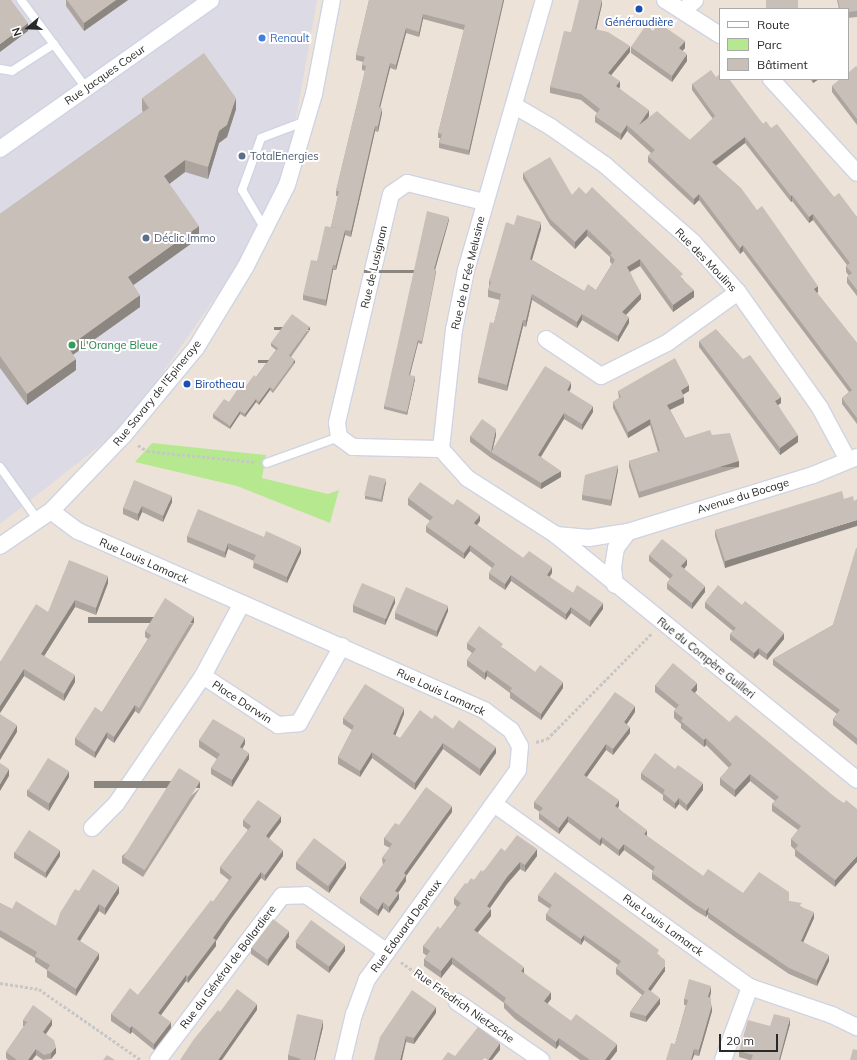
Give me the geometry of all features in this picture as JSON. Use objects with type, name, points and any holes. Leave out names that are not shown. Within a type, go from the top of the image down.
[{"type":"street","name":"Rue Jacques Coeur","points":[[0,149],[211,0]]},
{"type":"street","name":"Rue Savary de l'Epineraye","points":[[0,546],[45,516],[124,435],[196,348],[246,266],[287,185],[314,94],[332,0]]},
{"type":"street","name":"Rue de la Fée Melusine","points":[[441,449],[454,330],[466,270],[484,202],[515,106],[544,0]]},
{"type":"street","points":[[665,0],[690,5],[719,34]]},
{"type":"street","points":[[772,80],[857,173]]},
{"type":"street","name":"Rue des Moulins","points":[[515,106],[551,126],[605,165],[693,242],[738,292],[820,408],[853,458]]},
{"type":"street","name":"Rue de Lusignan","points":[[339,436],[337,423],[391,194],[407,183],[484,202]]},
{"type":"street","points":[[546,339],[601,376],[667,343],[738,292]]},
{"type":"street","points":[[339,436],[353,447],[441,449]]},
{"type":"street","name":"Avenue du Bocage","points":[[441,449],[468,478],[556,535],[589,538],[628,532],[813,475],[853,458]]},
{"type":"street","name":"Rue Louis Lamarck","points":[[45,516],[241,605],[342,646],[484,710],[511,730],[520,746]]},
{"type":"street","points":[[615,585],[613,567],[616,548],[628,532]]},
{"type":"street","name":"Rue du Compère Guilleri","points":[[556,535],[615,585],[857,780]]},
{"type":"street","name":"Place Darwin","points":[[241,605],[202,676],[278,725],[299,723],[342,646]]},
{"type":"street","points":[[92,828],[116,804],[202,676]]},
{"type":"street","points":[[494,804],[518,770],[520,746]]},
{"type":"street","name":"Rue Louis Lamarck","points":[[494,804],[750,987],[832,1015],[857,1026]]},
{"type":"street","name":"Rue Edouard Depreux","points":[[343,1060],[354,1014],[367,979],[494,804]]},
{"type":"street","name":"Rue du Général de Bollardiere","points":[[158,1060],[282,896],[306,895],[387,952]]},
{"type":"street","points":[[724,1060],[750,987]]},
{"type":"street","name":"Rue Friedrich Nietzsche","points":[[457,1002],[541,1060]]},
{"type":"lane","points":[[22,0],[86,88]]},
{"type":"lane","points":[[0,69],[12,71],[54,44]]},
{"type":"lane","points":[[265,229],[242,190],[261,138],[306,120]]},
{"type":"lane","points":[[267,463],[339,436]]},
{"type":"lane","points":[[0,467],[45,516]]},
{"type":"path","points":[[124,435],[147,451],[267,463]]},
{"type":"path","points":[[520,746],[547,739],[647,635],[669,628]]},
{"type":"path","name":"Rue Friedrich Nietzsche","points":[[387,952],[457,1002]]},
{"type":"path","points":[[0,983],[39,990],[142,1060]]},
{"type":"shaded area","points":[[0,0],[317,0],[281,204],[125,426],[0,524]]},
{"type":"green space","points":[[152,443],[266,455],[262,478],[328,494],[339,490],[330,523],[237,486],[135,462]]},
{"type":"building","points":[[0,0],[11,0],[28,23],[0,44]]},
{"type":"building","points":[[67,0],[116,0],[84,23]]},
{"type":"building","points":[[369,0],[503,0],[469,150],[439,143],[442,134],[438,133],[465,25],[423,14],[419,32],[406,28],[396,65],[390,63],[379,107],[382,108],[378,126],[375,126],[351,231],[345,230],[336,265],[333,265],[326,300],[303,295],[311,260],[317,261],[325,226],[344,230],[331,227],[339,191],[336,191],[366,66],[362,65],[365,57],[356,55]]},
{"type":"building","points":[[579,0],[602,0],[595,29],[608,32],[630,46],[608,73],[620,81],[616,86],[649,110],[639,125],[657,111],[690,140],[715,116],[692,84],[711,70],[716,77],[719,75],[719,80],[730,80],[763,124],[766,121],[771,128],[777,124],[834,197],[839,193],[857,217],[857,290],[847,277],[852,273],[846,266],[850,263],[813,214],[809,217],[745,137],[712,162],[741,188],[757,210],[762,206],[818,286],[814,289],[857,343],[857,418],[842,398],[852,390],[743,245],[740,248],[699,194],[694,199],[648,156],[655,150],[627,125],[621,134],[595,116],[600,109],[581,94],[550,87],[564,31],[571,32]]},
{"type":"building","points":[[766,0],[798,0],[798,8],[766,8]]},
{"type":"building","points":[[838,0],[857,0],[857,11],[849,12],[849,8],[840,8]]},
{"type":"building","points":[[659,23],[685,41],[679,48],[687,54],[672,76],[631,47],[646,25],[653,31]]},
{"type":"building","points":[[204,53],[236,98],[227,125],[219,131],[208,167],[185,160],[164,176],[199,226],[128,277],[140,295],[68,347],[76,359],[27,394],[0,356],[0,214],[149,108],[142,98]]},
{"type":"building","points":[[856,66],[857,67],[857,119],[832,86],[839,80],[849,80],[849,72]]},
{"type":"building","points":[[550,157],[572,195],[579,187],[586,194],[592,187],[683,274],[680,277],[694,290],[673,305],[640,259],[627,267],[641,293],[622,312],[629,317],[618,336],[582,314],[577,322],[532,294],[526,320],[523,320],[507,385],[478,377],[490,322],[494,323],[501,294],[488,290],[491,282],[489,281],[506,222],[514,225],[517,215],[541,222],[530,259],[584,291],[588,284],[596,290],[615,260],[610,255],[612,253],[587,229],[575,242],[550,219],[523,173]]},
{"type":"building","points":[[427,211],[449,217],[434,269],[436,270],[422,341],[418,340],[409,375],[415,376],[407,412],[384,406]]},
{"type":"building","points":[[292,314],[310,327],[289,356],[271,343]]},
{"type":"building","points":[[716,329],[743,359],[750,355],[781,397],[775,401],[798,435],[780,448],[699,341]]},
{"type":"building","points":[[278,348],[295,360],[273,390],[270,387],[259,402],[256,399],[245,414],[240,411],[230,426],[213,414],[224,399],[229,402],[239,387],[243,390],[254,375],[256,377]]},
{"type":"building","points":[[675,358],[689,385],[681,390],[684,397],[667,405],[685,438],[710,430],[712,435],[730,433],[739,461],[639,492],[629,461],[660,451],[650,419],[628,432],[613,402],[621,397],[618,391]]},
{"type":"building","points":[[545,366],[571,382],[567,390],[593,406],[582,424],[564,413],[538,455],[561,471],[541,483],[491,452]]},
{"type":"building","points":[[482,419],[496,429],[491,452],[470,436]]},
{"type":"building","points":[[618,465],[611,500],[582,495],[585,475]]},
{"type":"building","points":[[369,475],[386,479],[381,499],[364,495]]},
{"type":"building","points":[[134,480],[172,496],[163,516],[142,506],[138,514],[123,508]]},
{"type":"building","points":[[420,482],[453,505],[457,499],[480,515],[474,523],[523,558],[529,551],[552,567],[547,575],[573,593],[577,585],[603,603],[590,621],[571,607],[566,614],[511,575],[505,584],[489,573],[495,564],[470,545],[464,553],[426,526],[433,517],[408,498]]},
{"type":"building","points":[[842,491],[844,499],[853,496],[854,501],[857,499],[857,520],[725,561],[715,530]]},
{"type":"building","points":[[198,509],[264,537],[266,531],[301,547],[287,577],[253,562],[256,555],[228,543],[225,552],[187,536]]},
{"type":"building","points":[[662,539],[687,559],[681,566],[705,586],[692,603],[667,583],[673,575],[649,555]]},
{"type":"building","points":[[856,548],[857,738],[833,719],[840,710],[773,659],[833,625]]},
{"type":"building","points":[[69,560],[108,576],[96,608],[75,600],[41,654],[75,675],[64,694],[24,669],[0,706],[0,662],[36,604],[48,612]]},
{"type":"building","points":[[362,583],[395,597],[386,619],[353,605]]},
{"type":"building","points":[[718,585],[742,605],[745,601],[784,633],[767,654],[759,648],[754,653],[730,634],[736,628],[705,602]]},
{"type":"building","points":[[406,587],[448,606],[437,631],[395,613]]},
{"type":"building","points":[[165,598],[194,617],[139,708],[135,705],[114,737],[107,732],[95,752],[75,738],[95,707],[102,712],[151,635],[145,631]]},
{"type":"building","points":[[479,626],[503,644],[501,647],[535,672],[540,665],[563,682],[541,714],[510,691],[512,688],[487,670],[485,673],[467,660],[476,649],[467,643]]},
{"type":"building","points":[[673,663],[697,683],[691,690],[729,722],[736,715],[836,798],[844,803],[846,800],[857,809],[857,856],[835,880],[795,849],[798,845],[791,839],[801,826],[772,804],[779,797],[750,774],[735,790],[720,778],[732,764],[706,738],[704,740],[681,721],[683,718],[674,711],[679,705],[655,685]]},
{"type":"building","points":[[365,684],[404,708],[393,734],[400,738],[420,710],[432,719],[435,715],[453,729],[459,720],[496,747],[480,769],[443,743],[415,783],[372,752],[360,771],[338,757],[354,726],[343,718]]},
{"type":"building","points":[[615,692],[635,706],[624,722],[630,727],[613,749],[606,744],[584,775],[619,800],[615,806],[647,830],[644,834],[703,876],[708,869],[743,893],[759,872],[789,892],[789,901],[802,903],[799,906],[814,912],[801,941],[829,955],[817,980],[789,968],[708,912],[709,907],[706,911],[696,905],[652,873],[655,867],[624,844],[619,850],[602,837],[600,840],[568,816],[559,828],[539,813],[543,808],[534,802]]},
{"type":"building","points":[[0,714],[17,725],[0,753]]},
{"type":"building","points":[[213,719],[245,738],[240,747],[249,753],[232,780],[211,768],[220,754],[199,740]]},
{"type":"building","points":[[655,753],[675,769],[678,765],[703,783],[687,805],[679,798],[675,803],[663,793],[665,790],[641,773]]},
{"type":"building","points":[[48,758],[69,771],[49,803],[28,790]]},
{"type":"building","points":[[0,763],[9,769],[0,784]]},
{"type":"building","points":[[179,768],[200,781],[145,870],[123,857]]},
{"type":"building","points":[[426,787],[452,806],[404,873],[406,875],[395,891],[399,893],[389,907],[383,902],[378,910],[360,897],[386,860],[382,858],[392,844],[384,838],[395,823],[399,825]]},
{"type":"building","points":[[258,800],[281,816],[266,836],[283,850],[265,875],[261,872],[213,938],[216,940],[188,977],[186,975],[158,1013],[171,1022],[154,1044],[132,1026],[130,1028],[111,1014],[130,988],[138,995],[211,900],[213,902],[232,877],[220,867],[251,826],[243,820]]},
{"type":"building","points":[[29,830],[60,850],[45,873],[14,853]]},
{"type":"building","points":[[517,835],[537,849],[525,865],[520,862],[507,877],[487,906],[491,909],[474,930],[524,967],[521,971],[551,992],[544,1001],[571,1021],[576,1014],[617,1044],[605,1060],[590,1060],[559,1038],[556,1042],[515,1012],[504,1002],[506,998],[452,957],[441,971],[424,959],[430,951],[423,946],[438,926],[440,929],[461,903],[454,898],[465,883],[467,884],[471,878],[474,880],[481,870],[483,872],[501,848],[505,851]]},
{"type":"building","points":[[314,838],[346,862],[328,886],[296,862]]},
{"type":"building","points":[[93,869],[119,886],[105,908],[99,904],[77,939],[99,953],[76,989],[47,970],[50,965],[35,956],[37,952],[0,930],[0,903],[12,909],[16,901],[56,926],[60,913],[75,889],[79,891]]},
{"type":"building","points":[[555,872],[659,950],[657,954],[665,960],[665,966],[648,989],[660,998],[646,1016],[630,1012],[645,992],[616,968],[621,961],[584,935],[581,939],[546,914],[552,905],[538,895]]},
{"type":"building","points":[[273,919],[289,931],[267,960],[251,948]]},
{"type":"building","points":[[311,920],[345,945],[329,967],[295,942]]},
{"type":"building","points":[[689,979],[711,986],[708,997],[711,998],[710,1004],[712,1005],[699,1050],[694,1049],[691,1060],[666,1060],[671,1043],[675,1044],[688,1000],[684,999]]},
{"type":"building","points":[[237,989],[257,1004],[218,1060],[180,1060],[194,1039],[218,1010],[220,1012]]},
{"type":"building","points":[[412,990],[436,1007],[414,1038],[406,1036],[400,1060],[374,1060],[380,1037]]},
{"type":"building","points":[[33,1005],[52,1019],[43,1032],[54,1040],[56,1047],[51,1053],[44,1055],[36,1049],[28,1060],[17,1060],[6,1052],[27,1022],[23,1020]]},
{"type":"building","points":[[297,1014],[323,1020],[314,1060],[299,1060],[301,1059],[288,1055]]},
{"type":"building","points":[[774,1014],[790,1018],[779,1060],[751,1060],[753,1055],[739,1051],[748,1020],[770,1026]]},
{"type":"building","points":[[478,1027],[500,1043],[488,1060],[484,1058],[483,1060],[442,1060],[448,1052],[455,1056]]},
{"type":"building","points":[[853,1049],[857,1050],[857,1060],[850,1060]]},
{"type":"building","points":[[107,1055],[115,1060],[103,1060]]},
{"type":"place","name":"Généraudière","points":[[639,9]]},
{"type":"place","name":"Renault","points":[[262,38]]},
{"type":"place","name":"TotalEnergies","points":[[242,156]]},
{"type":"place","name":"Déclic Immo","points":[[146,238]]},
{"type":"place","name":"L'Orange Bleue","points":[[72,345]]},
{"type":"place","name":"Birotheau","points":[[187,384]]}]
